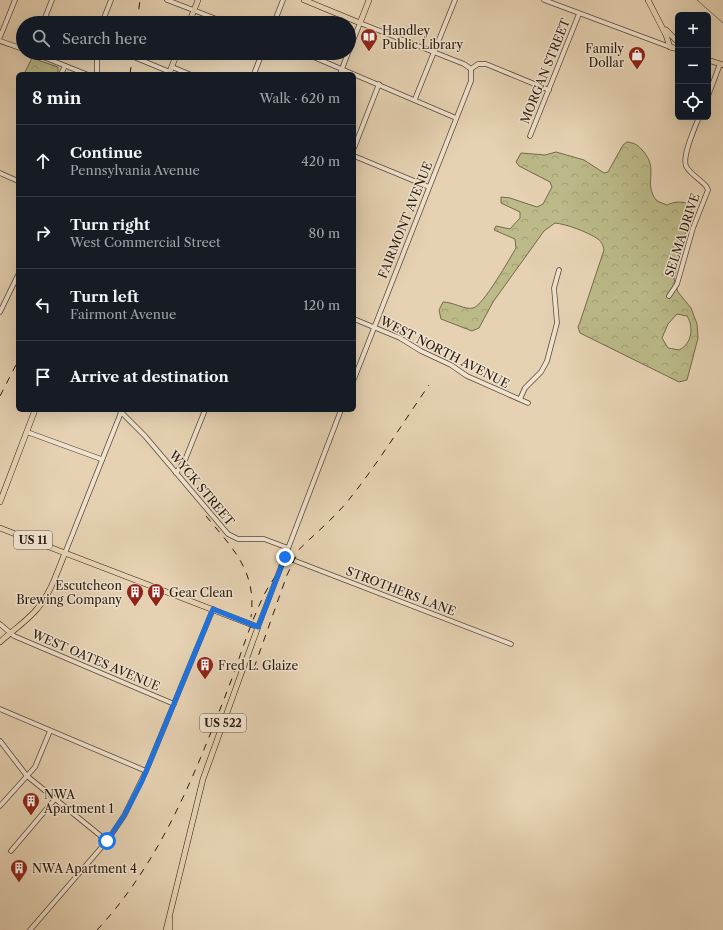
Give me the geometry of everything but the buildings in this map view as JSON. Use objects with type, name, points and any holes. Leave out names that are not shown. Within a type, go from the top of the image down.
[{"type":"main road","points":[[192,16],[198,0]]},
{"type":"main road","points":[[304,0],[343,16]]},
{"type":"main road","points":[[356,21],[360,23],[369,0]]},
{"type":"main road","points":[[648,0],[670,46],[675,48]]},
{"type":"main road","points":[[660,24],[675,39]]},
{"type":"main road","points":[[170,71],[174,60]]},
{"type":"main road","points":[[711,61],[722,64]]},
{"type":"main road","points":[[0,502],[34,412]]},
{"type":"main road","name":"US 11","points":[[0,528],[65,553],[49,591],[41,604],[0,642]]},
{"type":"main road","points":[[65,553],[258,627]]},
{"type":"main road","name":"US 522","points":[[166,930],[170,907],[203,779],[258,627]]},
{"type":"main road","name":"US 522","points":[[170,907],[170,930]]},
{"type":"street","points":[[0,37],[15,0]]},
{"type":"street","points":[[46,16],[52,0]]},
{"type":"street","points":[[105,16],[111,0]]},
{"type":"street","points":[[167,0],[209,16]]},
{"type":"street","points":[[277,16],[283,0]]},
{"type":"street","points":[[414,99],[455,0]]},
{"type":"street","points":[[544,0],[670,46]]},
{"type":"street","name":"MORGAN STREET","points":[[530,136],[579,14]]},
{"type":"street","points":[[356,34],[360,23],[464,64],[471,69],[478,64],[486,64],[549,90]]},
{"type":"street","points":[[0,41],[16,47]]},
{"type":"street","points":[[51,60],[81,72]]},
{"type":"street","points":[[97,60],[97,72]]},
{"type":"street","points":[[142,60],[170,71]]},
{"type":"street","points":[[255,72],[259,60]]},
{"type":"street","points":[[321,60],[349,72]]},
{"type":"street","points":[[341,72],[346,60]]},
{"type":"street","points":[[711,89],[722,64]]},
{"type":"street","points":[[62,72],[65,66]]},
{"type":"street","name":"FAIRMONT AVENUE","points":[[356,373],[471,81],[471,69]]},
{"type":"street","points":[[356,75],[456,118]]},
{"type":"street","points":[[356,143],[379,84]]},
{"type":"street","name":"SELMA DRIVE","points":[[669,296],[677,284],[693,228],[708,190],[706,186],[688,168],[686,163],[686,154],[698,120]]},
{"type":"street","points":[[356,157],[429,187]]},
{"type":"street","points":[[0,173],[16,179]]},
{"type":"street","points":[[520,399],[525,388],[541,372],[547,361],[557,323],[554,288],[559,270]]},
{"type":"street","points":[[0,312],[16,278]]},
{"type":"street","name":"WEST NORTH AVENUE","points":[[356,320],[374,327],[451,365],[468,376],[528,403]]},
{"type":"street","points":[[65,553],[121,412]]},
{"type":"street","name":"WYCK STREET","points":[[122,412],[145,436],[228,534],[238,538],[264,539],[288,548]]},
{"type":"street","points":[[176,473],[185,460],[204,412]]},
{"type":"street","points":[[258,627],[340,412]]},
{"type":"street","points":[[27,432],[101,459]]},
{"type":"street","name":"STROTHERS LANE","points":[[285,557],[511,644]]},
{"type":"street","points":[[30,930],[107,841],[125,814],[146,772],[213,609]]},
{"type":"street","name":"WEST OATES AVENUE","points":[[0,624],[10,633],[174,704]]},
{"type":"street","points":[[0,709],[146,772]]},
{"type":"street","points":[[0,806],[35,767],[50,731]]},
{"type":"street","points":[[0,741],[27,776],[107,841]]},
{"type":"street","points":[[11,851],[56,799]]},
{"type":"green space","points":[[31,60],[38,60],[58,67],[58,72],[25,72]]},
{"type":"green space","points":[[627,142],[636,145],[648,158],[651,170],[651,188],[657,201],[667,205],[677,202],[684,202],[692,208],[674,279],[678,292],[691,308],[697,324],[698,338],[687,380],[679,382],[580,333],[578,327],[604,250],[601,243],[594,236],[565,225],[555,223],[544,231],[493,302],[479,328],[472,331],[441,319],[439,310],[443,302],[470,308],[477,305],[496,281],[516,248],[515,239],[494,230],[496,226],[510,229],[520,218],[520,212],[501,203],[501,197],[510,198],[537,207],[543,204],[552,187],[550,182],[519,166],[516,162],[521,153],[545,155],[556,152],[584,160],[604,173],[608,172],[623,145]],"holes":[[[677,314],[687,316],[691,325],[687,344],[679,350],[668,348],[662,338],[668,324]]]},
{"type":"waterway","points":[[697,0],[723,23]]},
{"type":"railway","points":[[138,16],[140,0]]},
{"type":"railway","points":[[130,72],[132,60]]},
{"type":"railway","points":[[0,396],[16,365]]},
{"type":"railway","points":[[97,930],[120,903],[141,874],[176,812],[205,747],[251,625],[273,579],[293,556],[347,502],[379,459],[429,385]]},
{"type":"railway","points":[[206,516],[234,550],[247,574],[252,601],[251,617]]},
{"type":"railway","points":[[254,668],[287,575],[298,552]]},
{"type":"place","name":"Handley Public Library","points":[[369,52]]},
{"type":"place","name":"Family Dollar","points":[[637,70]]},
{"type":"place","name":"Escutcheon Brewing Company","points":[[135,607]]},
{"type":"place","name":"Gear Clean","points":[[156,607]]},
{"type":"place","name":"Fred L. Glaize","points":[[205,680]]},
{"type":"place","name":"NWA Apartment 1","points":[[31,816]]},
{"type":"place","name":"NWA Apartment 4","points":[[19,883]]},
{"type":"route","points":[[107,841],[125,814],[142,781],[213,609],[258,627],[285,557]]}]
